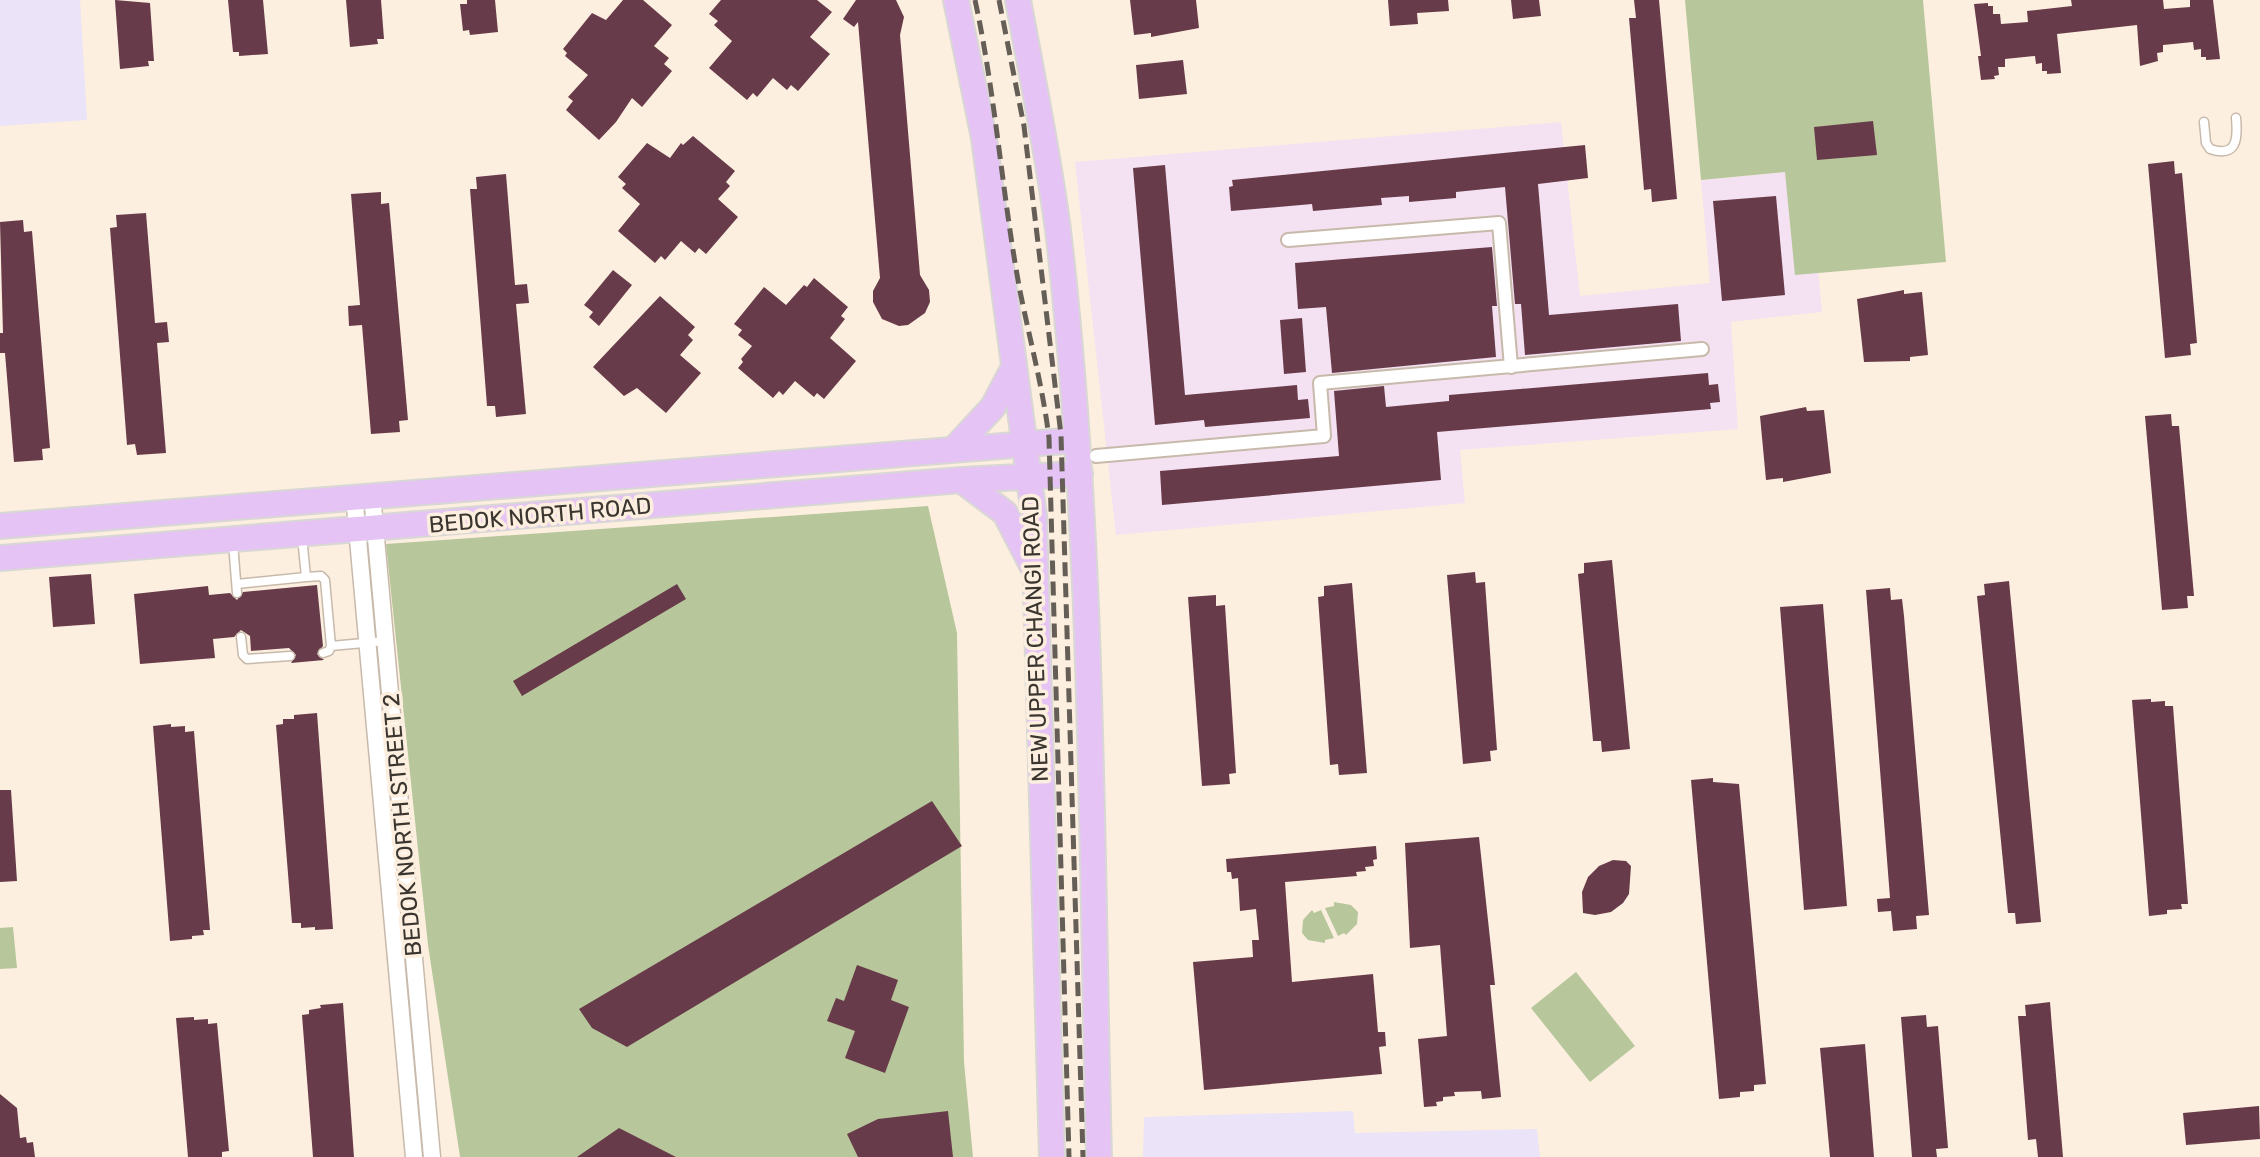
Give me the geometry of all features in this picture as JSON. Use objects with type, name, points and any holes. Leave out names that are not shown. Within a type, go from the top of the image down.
[{"type":"main road","name":"NEW UPPER CHANGI ROAD","points":[[956,0],[984,138],[1029,478],[1038,580],[1042,842],[1052,1157]]},
{"type":"main road","points":[[1018,0],[1054,201],[1087,448],[1080,474],[1093,841],[1099,1157]]},
{"type":"main road","points":[[954,449],[993,407],[1015,367]]},
{"type":"main road","name":"BEDOK NORTH ROAD","points":[[0,526],[954,449],[1024,444],[1087,448]]},
{"type":"main road","name":"BEDOK NORTH ROAD","points":[[0,558],[961,480],[1080,474]]},
{"type":"main road","points":[[961,480],[978,489],[1005,513],[1038,580]]},
{"type":"street","points":[[1288,240],[1499,223],[1511,367]]},
{"type":"street","points":[[1087,448],[1324,436],[1320,383],[1702,349]]},
{"type":"street","name":"BEDOK NORTH STREET 2","points":[[363,495],[368,642],[414,1157]]},
{"type":"street","name":"BEDOK NORTH STREET 2","points":[[366,529],[386,641],[432,1157]]},
{"type":"lane","points":[[2204,122],[2206,143],[2210,149],[2229,151],[2236,146],[2238,139],[2236,118]]},
{"type":"lane","points":[[302,534],[306,577]]},
{"type":"lane","points":[[233,541],[237,588],[306,577],[320,576],[325,580],[331,646]]},
{"type":"lane","points":[[241,637],[243,654],[248,660],[290,656]]},
{"type":"lane","points":[[323,653],[331,646],[386,641]]},
{"type":"shaded area","points":[[0,0],[80,0],[87,120],[0,126]]},
{"type":"shaded area","points":[[1561,122],[1580,296],[1710,283],[1701,180],[1809,170],[1822,312],[1731,322],[1738,429],[1460,450],[1465,503],[1116,535],[1075,162]]},
{"type":"shaded area","points":[[1353,1111],[1355,1133],[1537,1129],[1540,1157],[1143,1157],[1144,1117]]},
{"type":"green space","points":[[1685,0],[1923,0],[1946,262],[1795,275],[1785,172],[1701,180]]},
{"type":"green space","points":[[928,506],[957,633],[964,1062],[973,1157],[460,1157],[428,945],[386,544]]},
{"type":"green space","points":[[1334,902],[1351,905],[1358,912],[1357,924],[1346,935],[1344,933],[1338,936],[1325,908],[1334,906]]},
{"type":"green space","points":[[1312,910],[1314,913],[1321,910],[1334,938],[1325,940],[1325,943],[1308,940],[1302,933],[1303,920]]},
{"type":"green space","points":[[13,927],[17,968],[0,969],[0,928]]},
{"type":"green space","points":[[1576,972],[1635,1046],[1590,1082],[1531,1008]]},
{"type":"building","points":[[115,0],[150,3],[154,61],[148,61],[149,66],[120,69]]},
{"type":"building","points":[[228,0],[263,0],[268,54],[239,56],[239,52],[233,52]]},
{"type":"building","points":[[346,0],[381,0],[384,39],[377,39],[378,44],[350,47]]},
{"type":"building","points":[[467,0],[495,0],[498,32],[470,35],[469,30],[463,31],[460,4],[467,4]]},
{"type":"building","points":[[623,0],[643,0],[672,25],[654,46],[669,58],[664,64],[672,71],[642,107],[632,98],[616,122],[599,140],[566,110],[573,101],[568,97],[588,75],[565,56],[567,53],[563,49],[592,13],[606,20]]},
{"type":"building","points":[[721,0],[817,0],[832,12],[810,37],[830,54],[798,91],[791,85],[787,90],[773,78],[757,97],[753,93],[747,100],[709,68],[732,41],[714,25],[718,21],[709,14]]},
{"type":"building","points":[[856,0],[896,0],[904,17],[900,35],[920,275],[929,290],[930,302],[925,313],[908,325],[899,326],[882,319],[873,302],[873,291],[880,278],[858,22],[854,27],[843,19]]},
{"type":"building","points":[[1130,0],[1196,0],[1199,28],[1151,37],[1151,33],[1134,35]]},
{"type":"building","points":[[1388,0],[1448,0],[1449,11],[1417,13],[1418,24],[1390,26]]},
{"type":"building","points":[[1511,0],[1539,0],[1541,16],[1513,19]]},
{"type":"building","points":[[1634,0],[1659,0],[1677,199],[1652,202],[1651,189],[1644,190],[1629,18],[1636,18]]},
{"type":"building","points":[[2071,0],[2163,0],[2164,9],[2190,7],[2190,0],[2213,0],[2220,59],[2206,60],[2206,57],[2201,57],[2201,49],[2194,50],[2193,42],[2163,45],[2163,52],[2157,53],[2158,61],[2140,66],[2137,25],[2057,34],[2061,73],[2047,74],[2047,71],[2042,71],[2042,63],[2036,64],[2035,56],[2005,59],[2005,67],[1998,67],[1999,75],[1994,76],[1995,79],[1981,80],[1978,56],[1981,56],[1974,4],[1988,3],[1988,6],[1993,6],[1993,14],[2000,14],[2001,24],[2028,22],[2027,11],[2072,6]]},
{"type":"building","points":[[1183,60],[1187,94],[1139,99],[1136,65]]},
{"type":"building","points":[[1873,121],[1877,155],[1817,160],[1814,127]]},
{"type":"building","points":[[693,136],[735,171],[726,182],[730,186],[718,199],[738,217],[706,254],[699,248],[695,253],[681,241],[665,260],[661,256],[655,263],[618,231],[640,204],[622,188],[626,184],[618,177],[647,143],[670,158],[681,143],[683,145]]},
{"type":"building","points":[[1585,145],[1588,178],[1538,184],[1549,315],[1678,304],[1681,341],[1525,355],[1521,304],[1515,304],[1505,187],[1456,192],[1456,198],[1409,202],[1409,196],[1381,198],[1382,205],[1313,211],[1312,204],[1231,211],[1229,187],[1233,186],[1232,180]]},
{"type":"building","points":[[2174,161],[2175,174],[2182,173],[2197,343],[2190,344],[2191,355],[2165,358],[2148,164]]},
{"type":"building","points":[[1165,165],[1185,395],[1297,385],[1298,400],[1308,399],[1310,418],[1205,427],[1204,420],[1155,425],[1133,168]]},
{"type":"building","points":[[506,174],[515,285],[527,284],[529,303],[516,304],[526,414],[496,417],[495,406],[487,406],[470,189],[477,189],[476,177]]},
{"type":"building","points":[[381,192],[381,204],[389,203],[408,420],[399,421],[400,432],[371,434],[362,325],[349,326],[348,306],[360,305],[351,194]]},
{"type":"building","points":[[1776,196],[1785,295],[1722,301],[1713,201]]},
{"type":"building","points":[[146,213],[155,323],[167,322],[169,342],[157,343],[166,453],[137,455],[135,444],[127,445],[110,228],[117,227],[116,215]]},
{"type":"building","points":[[23,220],[24,232],[32,231],[50,448],[42,449],[43,460],[14,462],[5,353],[0,353],[0,333],[3,333],[0,222]]},
{"type":"building","points":[[1492,247],[1497,306],[1492,306],[1496,357],[1332,373],[1326,307],[1298,309],[1295,263]]},
{"type":"building","points":[[613,270],[632,285],[599,326],[589,317],[593,312],[584,305]]},
{"type":"building","points":[[814,278],[848,307],[841,316],[845,319],[830,338],[856,361],[824,399],[817,393],[814,397],[795,381],[783,395],[779,391],[773,398],[738,368],[743,362],[741,359],[752,346],[738,335],[742,330],[734,324],[764,287],[786,305]]},
{"type":"building","points":[[1904,290],[1904,294],[1922,292],[1928,355],[1910,357],[1910,361],[1864,362],[1857,299]]},
{"type":"building","points":[[660,296],[695,327],[688,335],[693,340],[680,355],[701,373],[666,413],[637,388],[624,396],[593,367]]},
{"type":"building","points":[[1302,318],[1306,372],[1284,374],[1280,320]]},
{"type":"building","points":[[1708,373],[1709,385],[1718,384],[1720,402],[1710,403],[1711,409],[1437,432],[1441,480],[1162,505],[1160,471],[1339,456],[1334,391],[1384,386],[1386,407],[1449,401],[1449,395]]},
{"type":"building","points":[[1806,407],[1807,411],[1824,410],[1831,473],[1783,482],[1783,478],[1766,480],[1760,416]]},
{"type":"building","points":[[2171,414],[2172,426],[2179,426],[2194,596],[2187,596],[2188,608],[2162,610],[2145,416]]},
{"type":"building","points":[[1612,560],[1630,749],[1602,752],[1601,741],[1593,741],[1578,574],[1584,573],[1584,563]]},
{"type":"building","points":[[1475,572],[1476,583],[1485,582],[1497,750],[1490,751],[1491,761],[1463,764],[1447,575]]},
{"type":"building","points":[[91,574],[95,624],[53,627],[49,577]]},
{"type":"building","points":[[2009,581],[2041,922],[2016,924],[2015,913],[2008,913],[1977,596],[1985,595],[1984,584]]},
{"type":"building","points":[[1352,583],[1367,773],[1339,775],[1338,764],[1330,765],[1318,597],[1324,596],[1324,586]]},
{"type":"building","points":[[677,584],[686,599],[522,696],[513,681]]},
{"type":"building","points":[[317,585],[323,646],[317,654],[324,660],[291,663],[296,655],[289,648],[251,651],[250,636],[241,630],[234,637],[213,639],[215,658],[140,664],[134,594],[208,586],[209,595],[230,593],[237,600],[243,592]]},
{"type":"building","points":[[1890,588],[1891,600],[1902,599],[1929,915],[1916,916],[1917,929],[1893,931],[1891,911],[1878,912],[1877,899],[1890,898],[1866,590]]},
{"type":"building","points":[[1216,595],[1216,606],[1225,605],[1236,773],[1229,774],[1230,784],[1202,786],[1188,597]]},
{"type":"building","points":[[1823,604],[1847,906],[1804,910],[1780,607]]},
{"type":"building","points":[[2151,699],[2151,702],[2165,701],[2165,706],[2173,706],[2188,904],[2181,904],[2182,909],[2167,910],[2167,914],[2149,916],[2132,700]]},
{"type":"building","points":[[317,713],[333,929],[315,930],[315,927],[301,928],[301,923],[292,923],[276,725],[283,724],[283,719],[294,719],[294,715]]},
{"type":"building","points":[[171,724],[171,727],[185,726],[185,732],[194,731],[210,930],[203,930],[204,935],[192,936],[192,939],[170,941],[153,726]]},
{"type":"building","points":[[1713,778],[1713,782],[1739,784],[1766,1084],[1754,1085],[1754,1091],[1740,1092],[1740,1097],[1719,1099],[1691,780]]},
{"type":"building","points":[[0,790],[11,790],[17,881],[0,882]]},
{"type":"building","points":[[932,801],[962,846],[627,1047],[592,1028],[579,1009]]},
{"type":"building","points":[[1479,837],[1495,985],[1490,985],[1501,1097],[1482,1099],[1481,1091],[1454,1092],[1455,1096],[1443,1097],[1443,1101],[1436,1102],[1437,1106],[1424,1107],[1418,1039],[1447,1036],[1440,945],[1410,948],[1405,843]]},
{"type":"building","points":[[1376,846],[1377,859],[1373,860],[1374,866],[1365,867],[1366,871],[1356,872],[1357,876],[1285,882],[1292,982],[1373,974],[1378,1032],[1385,1032],[1386,1046],[1379,1047],[1382,1074],[1204,1090],[1193,962],[1253,957],[1252,940],[1259,940],[1256,909],[1240,911],[1238,878],[1232,879],[1231,872],[1227,872],[1226,859]]},
{"type":"building","points":[[1613,860],[1626,861],[1631,866],[1629,894],[1623,903],[1611,912],[1595,915],[1583,913],[1582,892],[1588,877],[1599,866]]},
{"type":"building","points":[[857,965],[898,980],[891,1000],[909,1007],[885,1073],[845,1058],[855,1031],[827,1021],[836,998],[844,1001]]},
{"type":"building","points":[[2050,1002],[2063,1157],[2038,1157],[2036,1139],[2028,1140],[2018,1016],[2026,1016],[2025,1005]]},
{"type":"building","points":[[343,1003],[354,1157],[313,1157],[302,1015],[309,1014],[309,1010],[321,1008],[320,1005]]},
{"type":"building","points":[[1926,1015],[1927,1027],[1938,1026],[1948,1148],[1936,1149],[1937,1157],[1912,1157],[1901,1017]]},
{"type":"building","points":[[194,1017],[194,1020],[208,1019],[208,1024],[217,1023],[229,1151],[222,1152],[222,1157],[188,1157],[176,1018]]},
{"type":"building","points":[[1865,1044],[1874,1157],[1830,1157],[1820,1048]]},
{"type":"building","points":[[0,1094],[17,1108],[20,1138],[26,1137],[27,1143],[33,1142],[35,1157],[0,1157]]},
{"type":"building","points":[[2259,1106],[2260,1139],[2186,1145],[2183,1113]]},
{"type":"building","points":[[948,1111],[953,1157],[858,1157],[847,1134],[878,1119]]},
{"type":"building","points":[[619,1128],[676,1157],[577,1157]]},
{"type":"railway","points":[[975,0],[1020,291],[1049,438],[1069,1157]]},
{"type":"railway","points":[[999,0],[1024,126],[1061,435],[1083,1157]]}]
